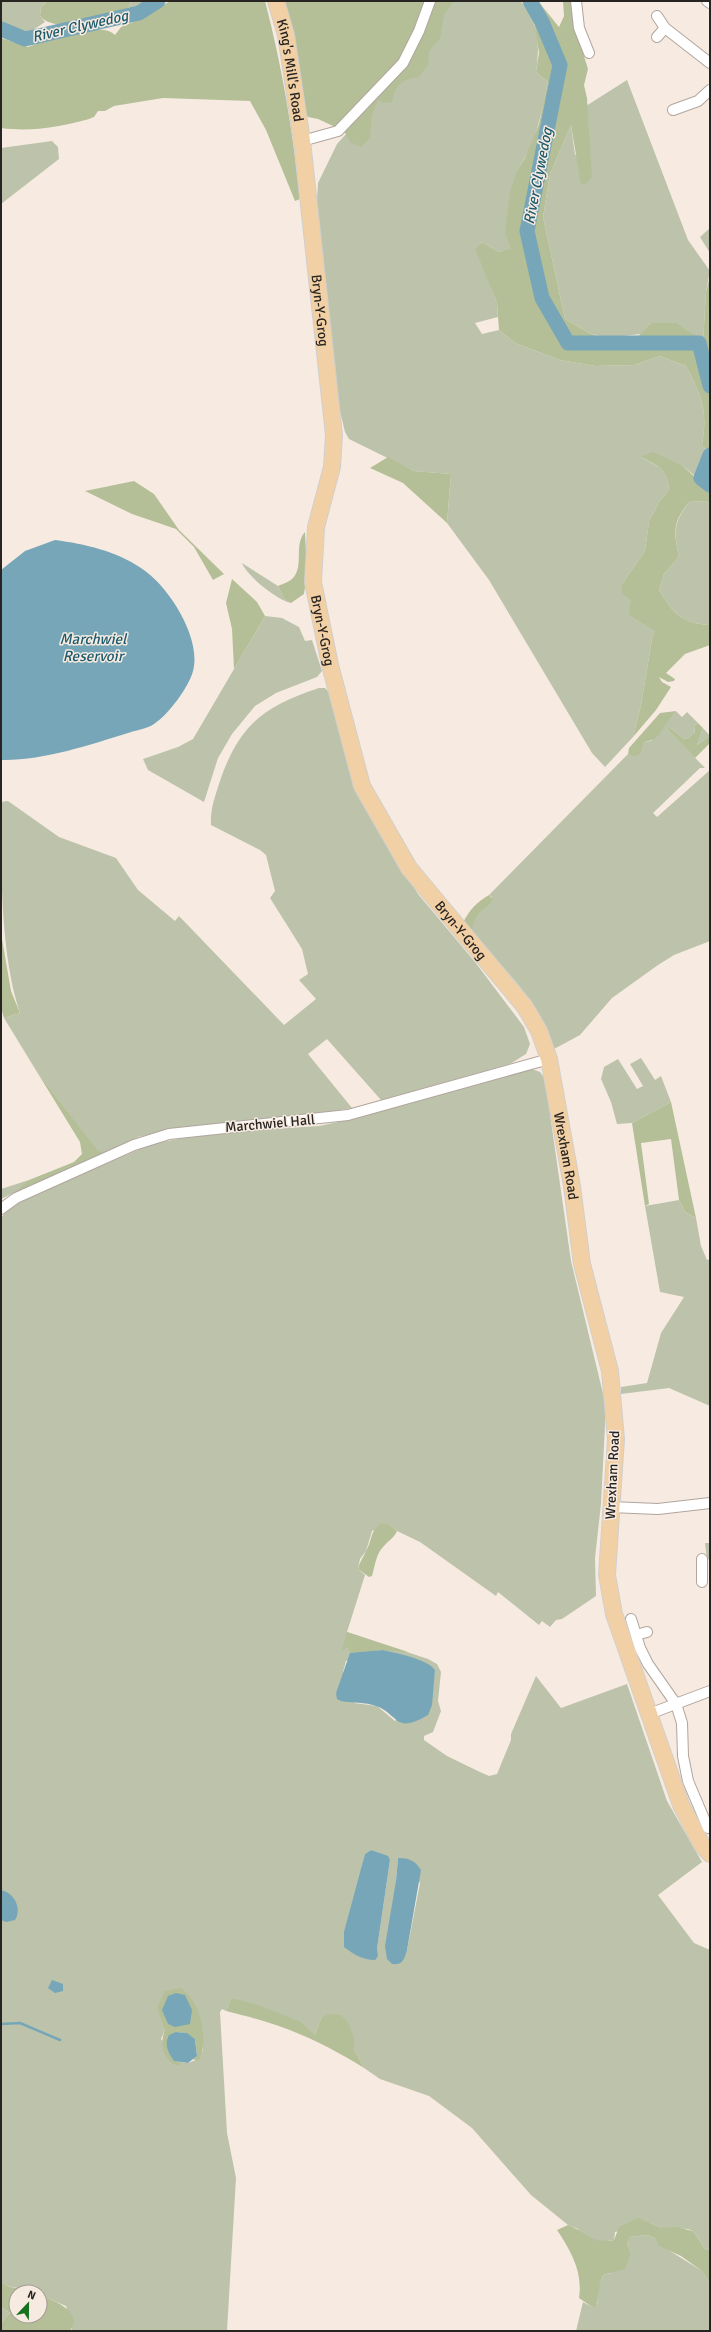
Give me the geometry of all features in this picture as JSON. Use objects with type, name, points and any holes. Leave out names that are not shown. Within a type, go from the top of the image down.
[{"type":"main road","name":"King's Mill's Road","points":[[276,1],[286,35],[302,141]]},
{"type":"main road","name":"Bryn-Y-Grog","points":[[302,141],[334,435],[332,467],[316,527],[314,582],[318,615],[362,786],[376,814],[409,868],[525,1007],[539,1031],[549,1059]]},
{"type":"main road","name":"Wrexham Road","points":[[549,1059],[570,1178],[582,1264],[610,1371],[616,1439],[610,1507],[607,1575],[613,1608],[681,1805],[702,1844],[710,1854]]},
{"type":"street","points":[[302,141],[338,131],[403,63],[419,31],[430,1]]},
{"type":"street","points":[[576,1],[579,28],[589,53]]},
{"type":"street","points":[[657,16],[665,28],[710,64]]},
{"type":"street","points":[[657,37],[665,28]]},
{"type":"street","points":[[678,105],[698,101],[710,90]]},
{"type":"street","name":"Marchwiel Hall","points":[[1,1209],[16,1198],[106,1157],[134,1145],[169,1134],[348,1115],[549,1059]]},
{"type":"street","points":[[610,1507],[658,1510],[710,1503]]},
{"type":"street","points":[[702,1582],[705,1565]]},
{"type":"street","points":[[631,1619],[648,1664],[676,1704],[682,1723],[683,1756],[688,1781],[707,1821]]},
{"type":"street","points":[[636,1635],[647,1632]]},
{"type":"street","points":[[649,1714],[710,1691]]},
{"type":"green space","points":[[1,1],[47,1],[41,7],[40,16],[45,22],[27,34],[18,35],[6,29],[1,22]]},
{"type":"green space","points":[[47,1],[131,1],[126,14],[81,24],[68,25],[47,22],[40,16],[41,7]]},
{"type":"green space","points":[[131,1],[148,1],[138,10],[126,14]]},
{"type":"green space","points":[[170,1],[265,1],[277,50],[286,99],[300,199],[295,201],[266,130],[250,101],[163,98],[114,106],[105,111],[98,111],[94,117],[89,119],[67,124],[35,129],[1,128],[1,38],[28,47],[36,44],[40,34],[50,30],[76,34],[83,29],[104,30],[115,35],[121,27],[143,18]]},
{"type":"green space","points":[[283,1],[454,1],[444,15],[440,39],[429,51],[428,65],[419,77],[404,81],[400,84],[395,91],[392,102],[384,103],[378,100],[372,115],[370,138],[361,147],[350,142],[344,131],[318,119],[308,117],[304,111]]},
{"type":"green space","points":[[438,1],[520,1],[531,16],[537,34],[538,53],[536,72],[548,82],[541,116],[534,138],[518,169],[511,250],[499,252],[482,242],[476,249],[497,303],[498,317],[475,323],[482,334],[499,330],[515,343],[560,360],[595,366],[634,365],[660,356],[686,366],[700,395],[704,413],[704,433],[702,445],[706,448],[695,476],[683,466],[641,457],[661,469],[667,477],[669,490],[659,502],[649,521],[645,551],[622,584],[631,599],[636,620],[656,631],[652,639],[641,705],[633,737],[605,767],[592,753],[489,580],[447,523],[451,474],[414,471],[349,439],[345,432],[337,399],[316,219],[318,183],[337,144],[408,66]]},
{"type":"green space","points":[[531,1],[538,1],[559,27],[564,16],[563,1],[574,1],[576,31],[588,69],[584,85],[587,98],[592,177],[587,183],[581,185],[571,125],[550,174],[543,217],[565,319],[589,333],[628,347],[651,323],[676,323],[703,341],[706,292],[710,276],[710,452],[702,445],[704,433],[704,413],[700,395],[686,366],[660,356],[634,365],[595,366],[560,360],[515,343],[499,330],[497,303],[475,249],[482,242],[499,252],[511,249],[505,233],[510,191],[518,169],[525,158],[539,124],[548,82],[536,72],[539,53]]},
{"type":"green space","points":[[627,80],[688,240],[710,271],[706,292],[703,341],[651,323],[641,334],[605,338],[589,333],[565,319],[543,217],[550,174],[571,125],[575,155],[588,144],[589,129],[586,106]]},
{"type":"green space","points":[[52,141],[58,147],[59,159],[1,204],[1,148]]},
{"type":"green space","points":[[710,228],[710,253],[700,237]]},
{"type":"green space","points":[[653,452],[683,466],[710,491],[710,504],[705,501],[689,502],[683,509],[677,522],[675,534],[679,557],[664,574],[659,590],[673,610],[679,615],[692,622],[710,625],[710,645],[685,654],[666,673],[675,679],[674,681],[668,682],[659,677],[662,682],[671,687],[656,710],[633,737],[641,705],[652,639],[655,631],[629,614],[631,600],[622,594],[622,584],[645,551],[649,521],[659,502],[669,490],[667,477],[661,469],[641,457]]},
{"type":"green space","points":[[388,457],[414,471],[451,474],[447,523],[403,483],[370,468]]},
{"type":"green space","points":[[134,481],[154,494],[179,530],[224,574],[213,580],[194,547],[176,529],[132,514],[85,491]]},
{"type":"green space","points":[[705,501],[710,504],[710,625],[692,622],[679,615],[669,605],[659,590],[664,574],[679,557],[676,541],[676,528],[680,516],[689,502]]},
{"type":"green space","points":[[305,532],[307,573],[304,594],[291,603],[284,599],[278,586],[291,580],[296,574],[299,562],[300,543]]},
{"type":"green space","points":[[242,563],[278,586],[284,599],[291,603],[278,597],[263,587],[256,581]]},
{"type":"green space","points":[[232,579],[257,602],[265,616],[234,669],[232,629],[226,603]]},
{"type":"green space","points":[[265,616],[282,618],[299,627],[305,641],[312,640],[322,671],[317,677],[276,693],[255,706],[232,734],[218,758],[204,802],[148,770],[143,759],[178,747],[193,739]]},
{"type":"green space","points":[[319,688],[325,688],[330,693],[350,773],[366,808],[418,894],[475,962],[524,1027],[530,1044],[526,1054],[510,1064],[381,1100],[327,1039],[308,1054],[352,1108],[315,1114],[173,1129],[138,1137],[106,1153],[98,1152],[37,1072],[4,1018],[20,1013],[13,989],[5,937],[1,854],[1,802],[8,801],[59,837],[116,858],[138,890],[175,921],[179,916],[284,1025],[316,999],[299,980],[308,974],[302,949],[270,898],[275,891],[266,855],[260,850],[211,825],[211,814],[216,792],[227,762],[245,732],[256,720],[283,702]]},
{"type":"green space","points":[[676,711],[682,717],[687,712],[698,723],[694,726],[695,732],[688,738],[684,739],[672,729],[665,727],[705,768],[700,768],[653,813],[657,817],[710,770],[710,941],[674,955],[658,965],[612,998],[580,1035],[554,1049],[540,1016],[530,1001],[507,972],[470,931],[472,921],[483,908],[491,904],[492,897],[489,895],[628,754],[633,757],[644,742],[651,741],[663,724]]},
{"type":"green space","points":[[676,711],[657,737],[644,742],[640,754],[633,757],[628,754],[629,748],[660,713]]},
{"type":"green space","points":[[698,723],[703,728],[697,745],[710,736],[710,743],[695,758],[664,726],[672,729],[684,739],[688,738],[695,732],[694,726]]},
{"type":"green space","points":[[703,728],[710,736],[697,745]]},
{"type":"green space","points":[[489,895],[493,899],[491,904],[478,915],[472,930],[469,932],[463,923],[465,918],[481,900]]},
{"type":"green space","points":[[1,933],[11,991],[20,1013],[4,1018],[1,1008]]},
{"type":"green space","points":[[641,1058],[655,1080],[661,1076],[671,1102],[632,1123],[617,1124],[611,1102],[601,1079],[604,1067],[618,1059],[637,1089],[643,1086],[630,1064]]},
{"type":"green space","points":[[529,1068],[540,1072],[545,1079],[571,1261],[606,1406],[601,1504],[595,1558],[596,1596],[562,1619],[556,1620],[550,1627],[542,1621],[539,1625],[498,1592],[496,1596],[420,1542],[397,1531],[390,1525],[372,1531],[366,1551],[360,1559],[358,1569],[365,1575],[347,1632],[428,1659],[437,1664],[441,1672],[438,1701],[441,1711],[433,1732],[424,1736],[424,1740],[447,1756],[489,1776],[497,1774],[511,1740],[511,1734],[536,1676],[561,1708],[627,1684],[667,1801],[702,1862],[658,1895],[694,1943],[710,1950],[710,2250],[705,2249],[693,2231],[688,2229],[662,2228],[650,2223],[615,2232],[614,2240],[600,2242],[585,2237],[578,2229],[568,2225],[531,2195],[472,2128],[429,2096],[380,2079],[364,2068],[354,2049],[354,2038],[321,2018],[315,2035],[231,1998],[226,2011],[222,2009],[220,2012],[227,2133],[236,2178],[227,2331],[70,2331],[72,2329],[66,2306],[48,2298],[48,2284],[8,2284],[8,2286],[1,2282],[1,1218],[9,1208],[47,1189],[152,1144],[209,1133],[319,1126],[352,1119]],"holes":[[[383,1650],[403,1655],[423,1663],[435,1670],[433,1686],[395,1721],[377,1706],[354,1703],[343,1672],[346,1661],[372,1651]],[[371,1850],[390,1860],[377,1949],[360,1876],[365,1854]],[[398,1858],[420,1883],[407,1950],[396,1881]],[[201,2027],[203,2049],[201,2058],[188,2063],[180,2062],[180,2065],[161,2039],[165,2030]]]},
{"type":"green space","points":[[37,1072],[98,1151],[106,1153],[15,1192],[29,1180],[74,1162],[82,1154],[80,1142]]},
{"type":"green space","points":[[671,1102],[696,1218],[685,1212],[679,1200],[671,1139],[641,1143],[649,1204],[645,1206],[632,1123]]},
{"type":"green space","points":[[29,1180],[20,1190],[1,1199],[1,1189]]},
{"type":"green space","points":[[679,1200],[685,1212],[696,1218],[701,1246],[707,1260],[710,1259],[710,1406],[669,1388],[621,1394],[621,1387],[647,1383],[661,1333],[684,1297],[660,1292],[645,1206]]},
{"type":"green space","points":[[381,1523],[390,1525],[397,1531],[379,1552],[372,1576],[369,1577],[358,1569],[373,1533]]},
{"type":"green space","points":[[705,1543],[710,1543],[710,1560],[707,1559]]},
{"type":"green space","points":[[347,1632],[408,1652],[383,1650],[350,1653],[348,1647],[342,1650]]},
{"type":"green space","points":[[181,1988],[188,1994],[198,2010],[203,2029],[203,2049],[201,2058],[197,2061],[193,2059],[197,2056],[195,2039],[186,2033],[176,2032],[174,2061],[180,2062],[180,2066],[170,2061],[164,2052],[162,2041],[165,2030],[157,2008],[165,1991]]},
{"type":"green space","points":[[231,1998],[258,2005],[301,2022],[315,2035],[321,2018],[328,2014],[341,2015],[348,2022],[354,2038],[354,2049],[364,2068],[330,2048],[297,2033],[264,2021],[226,2011]]},
{"type":"green space","points":[[638,2218],[662,2228],[676,2227],[693,2231],[705,2249],[710,2250],[710,2283],[702,2271],[681,2256],[659,2246],[655,2238],[647,2235],[629,2237],[627,2244],[631,2253],[625,2269],[603,2275],[596,2306],[592,2307],[579,2298],[579,2279],[575,2262],[557,2230],[568,2225],[594,2239],[606,2241],[614,2240],[619,2227]]},
{"type":"green space","points":[[647,2235],[655,2238],[670,2251],[702,2271],[710,2283],[710,2331],[576,2331],[583,2302],[592,2307],[597,2304],[598,2289],[603,2275],[611,2273],[631,2253],[627,2244],[628,2237]]},
{"type":"green space","points":[[1,2282],[8,2286],[8,2312],[1,2307]]},
{"type":"green space","points":[[48,2298],[66,2308],[73,2318],[73,2324],[70,2331],[1,2331],[1,2323],[8,2315],[8,2324],[48,2324]]},
{"type":"green space","points":[[1,2307],[8,2312],[8,2315],[1,2323]]},
{"type":"water","name":"Marchwiel Reservoir","points":[[55,540],[89,546],[111,553],[131,562],[151,576],[172,599],[188,628],[194,658],[193,671],[191,678],[177,700],[160,720],[151,726],[49,755],[17,760],[1,760],[1,570],[25,551]]},
{"type":"water","points":[[383,1650],[418,1660],[431,1666],[435,1670],[432,1705],[428,1715],[417,1721],[403,1723],[376,1706],[341,1701],[337,1699],[336,1693],[350,1653]]},
{"type":"water","points":[[371,1850],[388,1856],[390,1860],[377,1949],[378,1956],[375,1960],[358,1956],[344,1947],[344,1932],[365,1854]]},
{"type":"water","points":[[398,1858],[412,1861],[417,1864],[421,1870],[406,1954],[401,1963],[392,1964],[387,1959],[385,1946],[396,1881]]},
{"type":"water","points":[[1,1890],[10,1894],[16,1902],[18,1911],[15,1920],[6,1922],[1,1920]]},
{"type":"water","points":[[52,1980],[63,1984],[63,1991],[55,1993],[48,1988]]},
{"type":"water","points":[[176,1993],[185,1995],[192,2010],[190,2024],[175,2027],[168,2024],[162,2010],[168,1996]]},
{"type":"water","points":[[176,2032],[187,2033],[195,2039],[197,2056],[188,2063],[174,2061],[168,2051],[167,2042],[169,2035]]},
{"type":"waterway","name":"River Clywedog","points":[[1,29],[25,39],[139,13],[158,1]]},
{"type":"waterway","name":"River Clywedog","points":[[530,1],[542,22],[560,65],[527,231],[542,298],[568,343],[699,343],[710,386]]},
{"type":"waterway","name":"River Clywedog","points":[[710,455],[701,478],[710,485]]},
{"type":"waterway","points":[[1,2024],[20,2023],[60,2040]]}]
